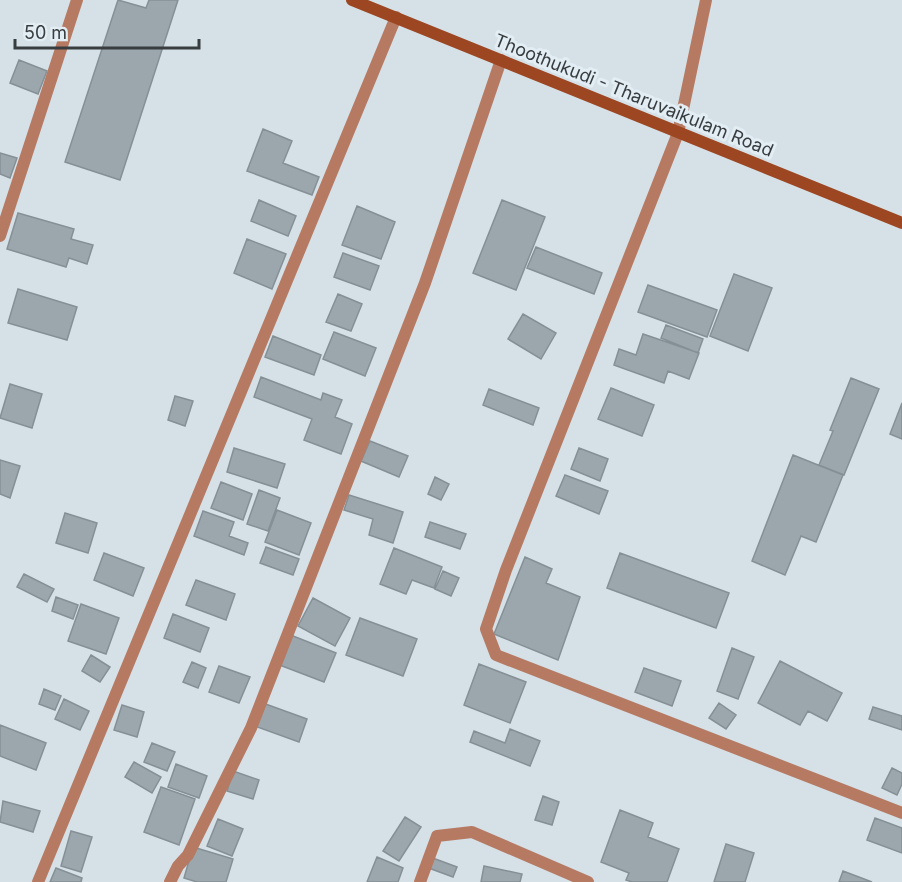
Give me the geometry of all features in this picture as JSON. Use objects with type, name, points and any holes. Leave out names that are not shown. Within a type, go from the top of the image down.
[{"type":"main road","name":"Thoothukudi - Tharuvaikulam Road","points":[[352,0],[902,223]]},
{"type":"street","points":[[0,236],[77,0]]},
{"type":"street","points":[[706,0],[678,133],[506,570],[486,629],[496,655],[902,813]]},
{"type":"street","points":[[39,882],[396,17]]},
{"type":"street","points":[[170,882],[178,866],[188,855],[251,728],[425,283],[501,60]]},
{"type":"street","points":[[420,882],[437,836],[472,832],[588,882]]},
{"type":"building","points":[[118,0],[146,8],[149,0],[178,0],[120,180],[65,162]]},
{"type":"building","points":[[19,60],[47,71],[38,94],[10,83]]},
{"type":"building","points":[[263,129],[292,141],[283,163],[319,177],[312,195],[247,171]]},
{"type":"building","points":[[0,153],[17,158],[10,178],[0,174]]},
{"type":"building","points":[[259,200],[296,216],[288,236],[251,221]]},
{"type":"building","points":[[502,200],[545,217],[516,290],[473,273]]},
{"type":"building","points":[[357,206],[395,222],[381,259],[342,245]]},
{"type":"building","points":[[18,213],[74,229],[71,239],[93,245],[87,264],[69,258],[66,267],[7,249]]},
{"type":"building","points":[[247,239],[286,254],[272,289],[234,273]]},
{"type":"building","points":[[536,247],[602,273],[594,294],[527,268]]},
{"type":"building","points":[[343,253],[379,266],[370,290],[334,277]]},
{"type":"building","points":[[734,274],[772,288],[748,351],[710,336]]},
{"type":"building","points":[[648,285],[717,310],[707,337],[638,312]]},
{"type":"building","points":[[18,289],[77,307],[67,340],[8,323]]},
{"type":"building","points":[[338,294],[362,304],[351,331],[326,322]]},
{"type":"building","points":[[523,314],[556,333],[541,359],[508,339]]},
{"type":"building","points":[[666,325],[703,339],[698,353],[661,338]]},
{"type":"building","points":[[334,332],[376,348],[365,376],[323,359]]},
{"type":"building","points":[[643,334],[699,353],[689,379],[668,371],[664,383],[614,365],[619,349],[636,355]]},
{"type":"building","points":[[273,336],[321,355],[314,375],[265,357]]},
{"type":"building","points":[[261,377],[321,400],[323,393],[342,400],[335,417],[352,424],[341,454],[304,440],[312,419],[254,397]]},
{"type":"building","points":[[851,378],[879,389],[844,475],[819,465]]},
{"type":"building","points":[[10,384],[42,394],[32,428],[0,418]]},
{"type":"building","points":[[611,388],[654,405],[642,436],[598,419]]},
{"type":"building","points":[[489,389],[539,408],[533,425],[483,405]]},
{"type":"building","points":[[175,396],[193,401],[185,426],[168,420]]},
{"type":"building","points":[[902,403],[902,439],[890,434]]},
{"type":"building","points":[[370,441],[408,456],[399,477],[361,461]]},
{"type":"building","points":[[234,448],[285,464],[277,488],[227,472]]},
{"type":"building","points":[[579,448],[608,459],[600,481],[571,469]]},
{"type":"building","points":[[793,455],[843,475],[816,542],[801,536],[785,575],[752,561]]},
{"type":"building","points":[[0,460],[20,466],[10,498],[0,494]]},
{"type":"building","points":[[565,475],[608,491],[599,514],[556,496]]},
{"type":"building","points":[[435,477],[449,484],[441,500],[428,494]]},
{"type":"building","points":[[221,482],[252,494],[243,520],[211,508]]},
{"type":"building","points":[[259,490],[280,498],[268,531],[247,524]]},
{"type":"building","points":[[349,495],[403,512],[393,543],[369,535],[373,519],[344,510]]},
{"type":"building","points":[[277,510],[311,523],[299,555],[265,542]]},
{"type":"building","points":[[203,511],[234,522],[229,536],[248,543],[244,555],[194,536]]},
{"type":"building","points":[[65,513],[97,523],[88,553],[56,543]]},
{"type":"building","points":[[430,522],[466,534],[460,549],[425,537]]},
{"type":"building","points":[[266,547],[299,559],[293,575],[260,563]]},
{"type":"building","points":[[394,548],[442,567],[434,588],[412,580],[406,594],[380,584]]},
{"type":"building","points":[[104,553],[144,568],[133,596],[94,580]]},
{"type":"building","points":[[620,553],[729,593],[716,628],[607,588]]},
{"type":"building","points":[[525,557],[552,569],[546,583],[580,597],[558,660],[494,634]]},
{"type":"building","points":[[443,571],[459,578],[451,596],[435,589]]},
{"type":"building","points":[[24,574],[54,589],[47,602],[17,587]]},
{"type":"building","points":[[196,580],[235,594],[226,620],[186,605]]},
{"type":"building","points":[[56,597],[78,605],[73,619],[52,611]]},
{"type":"building","points":[[313,598],[350,618],[335,646],[298,626]]},
{"type":"building","points":[[81,604],[119,618],[106,654],[68,641]]},
{"type":"building","points":[[173,614],[209,628],[200,652],[164,638]]},
{"type":"building","points":[[360,618],[417,639],[403,676],[346,655]]},
{"type":"building","points":[[288,634],[336,653],[324,682],[277,664]]},
{"type":"building","points":[[732,648],[754,657],[738,699],[717,691]]},
{"type":"building","points":[[91,655],[110,667],[100,682],[82,671]]},
{"type":"building","points":[[780,661],[842,693],[827,721],[808,711],[800,725],[758,703]]},
{"type":"building","points":[[192,662],[206,668],[198,688],[183,682]]},
{"type":"building","points":[[479,664],[526,682],[510,723],[464,705]]},
{"type":"building","points":[[219,666],[250,677],[239,703],[209,692]]},
{"type":"building","points":[[644,668],[681,681],[672,706],[635,692]]},
{"type":"building","points":[[44,689],[61,696],[55,710],[39,704]]},
{"type":"building","points":[[64,699],[89,711],[80,730],[55,719]]},
{"type":"building","points":[[260,702],[307,719],[299,742],[252,725]]},
{"type":"building","points":[[719,703],[736,715],[726,729],[709,718]]},
{"type":"building","points":[[122,705],[144,712],[137,737],[114,730]]},
{"type":"building","points":[[873,707],[902,716],[902,730],[869,719]]},
{"type":"building","points":[[0,725],[46,743],[36,770],[0,756]]},
{"type":"building","points":[[510,729],[540,741],[530,766],[470,742],[474,731],[505,743]]},
{"type":"building","points":[[152,743],[175,752],[167,771],[144,762]]},
{"type":"building","points":[[134,762],[161,777],[152,793],[125,777]]},
{"type":"building","points":[[176,764],[207,776],[199,798],[168,787]]},
{"type":"building","points":[[892,768],[902,773],[902,784],[897,795],[882,788]]},
{"type":"building","points":[[233,771],[259,780],[253,799],[227,791]]},
{"type":"building","points":[[161,787],[195,799],[179,845],[144,832]]},
{"type":"building","points":[[543,796],[559,802],[552,825],[535,820]]},
{"type":"building","points":[[3,801],[40,811],[33,832],[0,822]]},
{"type":"building","points":[[620,810],[653,823],[648,837],[679,849],[667,882],[632,882],[626,880],[629,873],[601,862]]},
{"type":"building","points":[[405,817],[421,827],[399,861],[383,851]]},
{"type":"building","points":[[875,818],[902,828],[902,853],[867,840]]},
{"type":"building","points":[[218,819],[243,829],[232,856],[207,846]]},
{"type":"building","points":[[71,831],[92,837],[81,872],[61,866]]},
{"type":"building","points":[[726,844],[754,853],[745,882],[714,882]]},
{"type":"building","points":[[193,847],[233,859],[226,882],[197,882],[184,878]]},
{"type":"building","points":[[377,857],[403,868],[398,882],[367,882]]},
{"type":"building","points":[[430,857],[457,867],[453,877],[426,867]]},
{"type":"building","points":[[484,866],[522,874],[520,882],[481,882]]},
{"type":"building","points":[[56,868],[82,878],[81,882],[50,882]]},
{"type":"building","points":[[843,871],[872,882],[839,882]]}]
